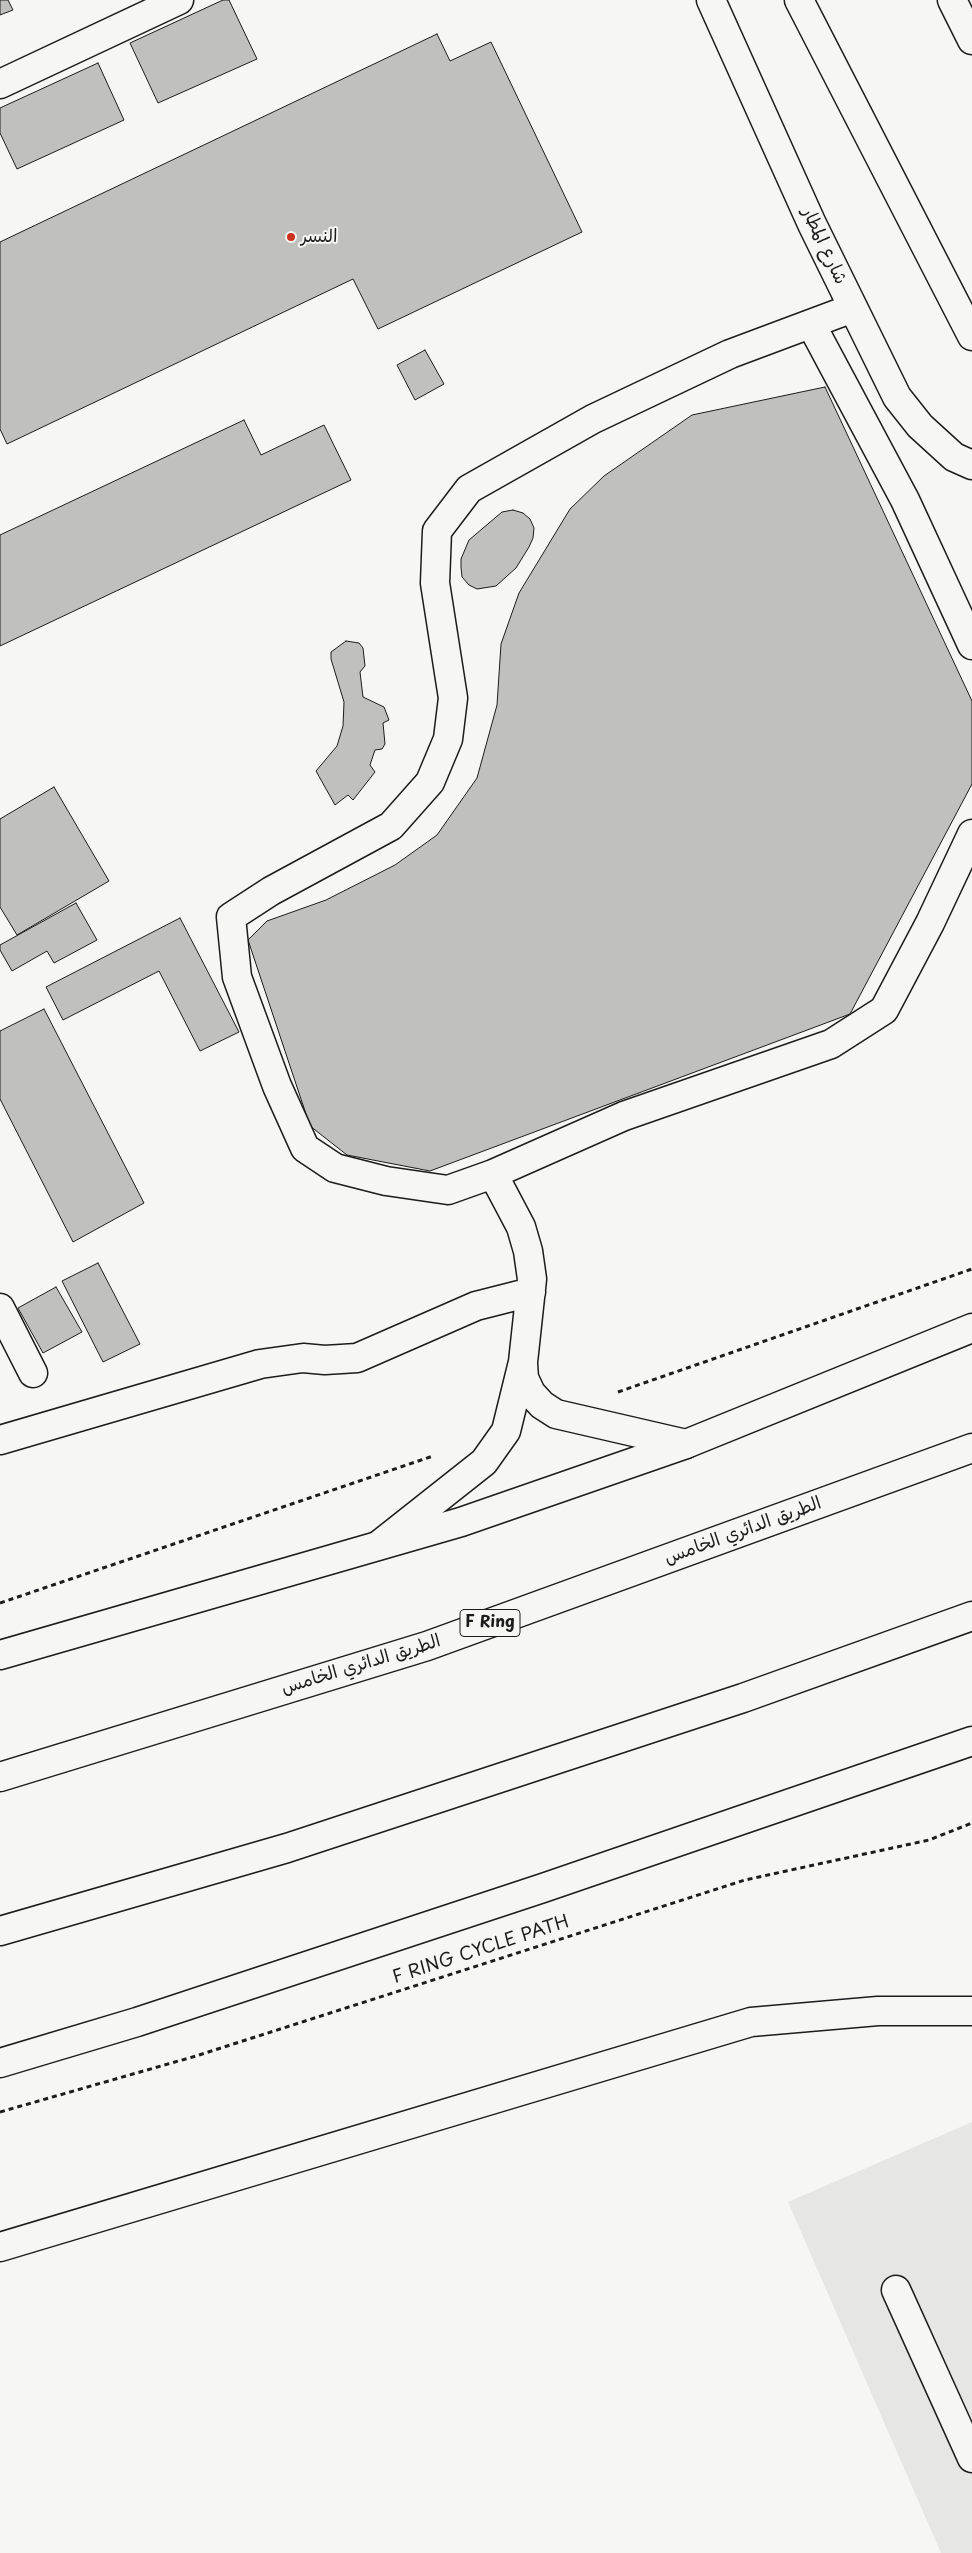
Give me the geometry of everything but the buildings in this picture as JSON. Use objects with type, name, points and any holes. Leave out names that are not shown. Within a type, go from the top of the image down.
[{"type":"main road","points":[[0,84],[179,0]]},
{"type":"main road","name":"شارع المطار","points":[[711,0],[853,308],[897,397],[920,426],[954,457],[972,465]]},
{"type":"main road","points":[[799,0],[972,336]]},
{"type":"main road","points":[[952,0],[972,40]]},
{"type":"main road","points":[[853,308],[730,354],[593,419],[469,489],[438,531],[434,583],[453,698],[448,739],[430,782],[391,826],[271,891],[230,917],[237,978],[278,1086],[305,1148],[335,1168],[386,1181],[448,1190],[493,1174],[624,1116],[831,1044],[884,1010],[930,923],[972,834]]},
{"type":"main road","points":[[811,324],[905,500],[972,645]]},
{"type":"main road","points":[[380,1544],[470,1474],[496,1447],[506,1431],[523,1362],[532,1280],[528,1251],[521,1227],[493,1174]]},
{"type":"main road","points":[[0,1440],[260,1364],[296,1358],[358,1358],[476,1306],[531,1292]]},
{"type":"main road","points":[[0,1308],[34,1373]]},
{"type":"main road","points":[[0,1655],[461,1522],[686,1444],[972,1328]]},
{"type":"main road","points":[[523,1362],[524,1378],[531,1393],[542,1405],[556,1414],[686,1444]]},
{"type":"main road","name":"الطريق الدائري الخامس","points":[[0,1778],[427,1646],[972,1448]]},
{"type":"main road","points":[[0,1930],[287,1848],[744,1698],[972,1616]]},
{"type":"main road","points":[[912,1760],[972,1730]]},
{"type":"main road","points":[[0,2063],[137,2022],[534,1891],[972,1741]]},
{"type":"main road","points":[[0,2247],[751,2022],[878,2011],[972,2011]]},
{"type":"main road","points":[[896,2290],[972,2458]]},
{"type":"path","name":"F RING CYCLE PATH","points":[[0,2112],[196,2056],[745,1880],[929,1840],[972,1823]]},
{"type":"shaded area","points":[[972,2122],[972,2553],[941,2553],[788,2202]]},
{"type":"place","name":"النسر","points":[[291,237]]}]
